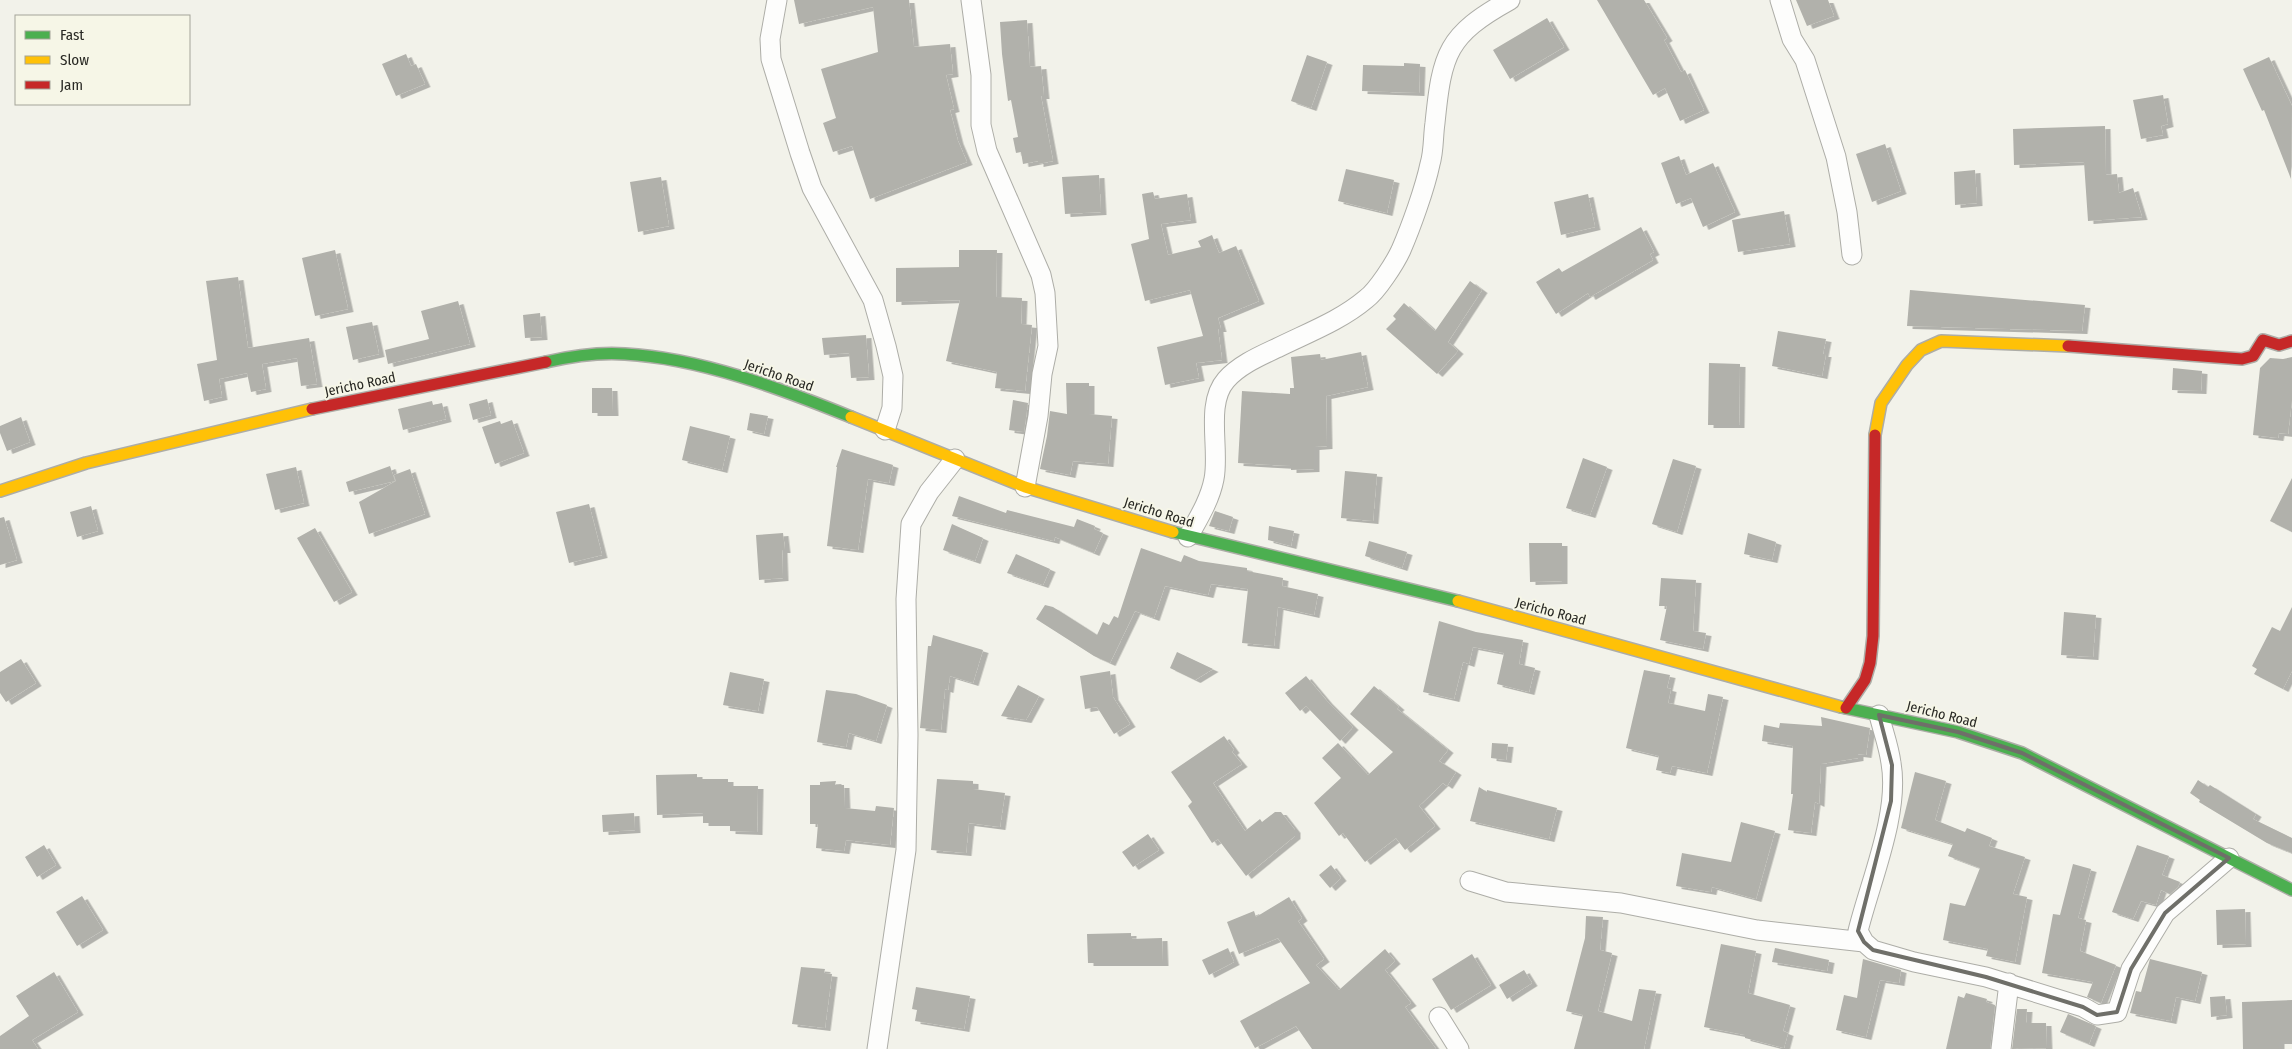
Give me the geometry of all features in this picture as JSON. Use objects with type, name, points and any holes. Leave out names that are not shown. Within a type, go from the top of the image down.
[{"type":"street","points":[[777,0],[770,39],[771,59],[797,144],[812,188],[873,300],[886,346],[893,376],[892,408],[885,430]]},
{"type":"street","points":[[971,0],[981,76],[981,125],[987,152],[1042,276],[1045,293],[1048,346],[1025,487]]},
{"type":"street","points":[[1188,537],[1204,510],[1214,478],[1216,458],[1215,405],[1220,388],[1232,374],[1260,356],[1332,322],[1368,298],[1400,251],[1431,163],[1439,80],[1445,58],[1457,40],[1479,17],[1510,0]]},
{"type":"street","points":[[1780,0],[1792,39],[1805,60],[1836,157],[1847,212],[1852,255]]},
{"type":"street","points":[[1846,708],[1865,680],[1870,663],[1873,636],[1874,440],[1882,403],[1907,364],[1921,350],[1941,342],[2106,347],[2242,359],[2253,356],[2263,340],[2279,345],[2292,341]]},
{"type":"street","name":"Jericho Road","points":[[0,491],[86,463],[336,404],[579,355],[625,354],[687,363],[745,379],[835,410],[1025,487],[1188,537],[1431,594],[1846,708],[1958,732],[2022,753],[2292,890]]},
{"type":"street","points":[[877,1049],[906,850],[908,735],[906,599],[911,524],[929,492],[955,458]]},
{"type":"street","points":[[1879,715],[1892,764],[1891,801],[1885,835],[1858,931],[1864,942],[1874,950],[2009,984],[2083,1007],[2097,1015],[2117,1012],[2132,969],[2165,913],[2229,858]]},
{"type":"street","points":[[1470,882],[1506,892],[1621,903],[1757,930],[1864,942]]},
{"type":"street","points":[[2001,1049],[2009,984]]},
{"type":"street","points":[[1439,1017],[1459,1049]]},
{"type":"highlighted area","points":[[1879,715],[1958,732],[2022,753],[2229,858],[2165,913],[2131,969],[2117,1012],[2097,1015],[2083,1007],[1986,977],[1873,950],[1864,942],[1858,931],[1891,801],[1892,765]]},
{"type":"building","points":[[794,0],[909,0],[914,47],[950,44],[953,74],[946,75],[954,109],[950,110],[958,141],[967,162],[870,199],[852,146],[833,152],[823,123],[836,118],[821,69],[878,52],[873,7],[799,24]]},
{"type":"building","points":[[1597,0],[1644,0],[1667,38],[1664,40],[1681,72],[1685,70],[1704,110],[1680,121],[1665,88],[1653,95]]},
{"type":"building","points":[[1796,0],[1828,0],[1834,16],[1807,26]]},
{"type":"building","points":[[1547,18],[1564,47],[1510,79],[1493,50]]},
{"type":"building","points":[[1027,20],[1030,67],[1041,66],[1044,96],[1041,96],[1053,161],[1038,164],[1038,161],[1023,164],[1021,152],[1016,153],[1013,138],[1018,137],[1011,100],[1008,101],[1002,54],[1000,22]]},
{"type":"building","points":[[406,54],[411,66],[416,64],[425,84],[396,96],[382,64]]},
{"type":"building","points":[[1307,55],[1327,62],[1311,108],[1291,101]]},
{"type":"building","points":[[2269,57],[2292,106],[2291,179],[2264,110],[2262,111],[2243,69]]},
{"type":"building","points":[[1404,63],[1420,64],[1419,93],[1362,91],[1363,65],[1404,66]]},
{"type":"building","points":[[2163,95],[2168,124],[2161,126],[2163,135],[2141,139],[2133,100]]},
{"type":"building","points":[[2105,126],[2106,175],[2117,174],[2119,193],[2133,188],[2142,217],[2088,221],[2084,162],[2014,165],[2013,129]]},
{"type":"building","points":[[1885,144],[1901,191],[1872,202],[1856,154]]},
{"type":"building","points":[[1679,156],[1686,175],[1713,163],[1735,212],[1703,227],[1691,198],[1676,204],[1661,163]]},
{"type":"building","points":[[1346,169],[1394,180],[1387,213],[1338,201]]},
{"type":"building","points":[[1975,170],[1977,203],[1955,205],[1954,172]]},
{"type":"building","points":[[1099,175],[1101,212],[1065,214],[1062,177]]},
{"type":"building","points":[[661,177],[669,226],[638,232],[630,182]]},
{"type":"building","points":[[1153,192],[1155,199],[1187,194],[1191,220],[1161,224],[1168,255],[1201,247],[1198,241],[1212,235],[1219,253],[1236,246],[1259,301],[1218,318],[1221,329],[1218,329],[1222,360],[1196,363],[1199,378],[1165,385],[1157,347],[1203,336],[1190,290],[1145,301],[1131,244],[1149,239],[1142,194]]},
{"type":"building","points":[[1588,194],[1595,227],[1561,235],[1554,202]]},
{"type":"building","points":[[1784,211],[1790,244],[1738,252],[1732,220]]},
{"type":"building","points":[[1641,227],[1654,252],[1650,254],[1653,260],[1590,297],[1588,293],[1556,314],[1536,282],[1559,268],[1562,272]]},
{"type":"building","points":[[335,250],[348,309],[315,316],[302,258]]},
{"type":"building","points":[[959,250],[997,250],[996,297],[1022,298],[1021,324],[1032,325],[1025,391],[995,388],[997,372],[946,361],[960,300],[896,302],[896,268],[959,267]]},
{"type":"building","points":[[238,277],[248,348],[309,338],[317,384],[301,386],[297,358],[262,364],[266,389],[251,392],[247,373],[219,379],[222,397],[204,401],[197,364],[217,360],[206,281]]},
{"type":"building","points":[[1470,281],[1482,290],[1448,342],[1458,351],[1437,374],[1386,329],[1396,319],[1393,316],[1404,303],[1435,331]]},
{"type":"building","points":[[1910,290],[2085,305],[2082,331],[1907,326]]},
{"type":"building","points":[[458,301],[470,344],[388,364],[385,350],[429,339],[421,311]]},
{"type":"building","points":[[540,313],[542,337],[525,338],[523,315]]},
{"type":"building","points":[[372,322],[379,354],[353,360],[346,327]]},
{"type":"building","points":[[1778,331],[1826,339],[1823,354],[1826,354],[1822,376],[1772,366]]},
{"type":"building","points":[[866,335],[869,377],[851,378],[849,353],[824,355],[822,338]]},
{"type":"building","points":[[1361,352],[1368,387],[1326,396],[1327,446],[1314,447],[1314,469],[1291,470],[1291,466],[1238,463],[1242,391],[1290,394],[1290,388],[1294,388],[1291,357],[1320,354],[1321,360]]},
{"type":"building","points":[[2292,357],[2292,400],[2288,434],[2279,433],[2278,438],[2253,435],[2260,368],[2270,358],[2283,359]]},
{"type":"building","points":[[1709,363],[1740,364],[1739,425],[1708,425]]},
{"type":"building","points":[[2173,368],[2202,371],[2201,391],[2172,390]]},
{"type":"building","points":[[1066,383],[1089,383],[1089,414],[1112,416],[1108,464],[1073,461],[1070,475],[1040,469],[1050,411],[1067,414]]},
{"type":"building","points":[[592,388],[612,388],[613,413],[592,413]]},
{"type":"building","points":[[487,399],[491,415],[473,420],[469,404]]},
{"type":"building","points":[[1013,400],[1028,403],[1024,432],[1009,430]]},
{"type":"building","points":[[432,401],[433,405],[442,403],[446,419],[403,430],[398,409]]},
{"type":"building","points":[[750,413],[768,416],[764,434],[747,430]]},
{"type":"building","points":[[21,417],[30,442],[7,451],[0,433],[0,426]]},
{"type":"building","points":[[512,420],[524,453],[495,464],[482,427],[500,421],[501,424]]},
{"type":"building","points":[[690,426],[730,436],[722,470],[682,460]]},
{"type":"building","points":[[842,449],[893,465],[889,483],[868,479],[858,550],[827,546],[836,467]]},
{"type":"building","points":[[1583,458],[1607,467],[1590,515],[1566,508]]},
{"type":"building","points":[[1673,459],[1696,466],[1677,532],[1652,524]]},
{"type":"building","points":[[390,466],[395,481],[349,492],[346,482]]},
{"type":"building","points":[[296,467],[304,503],[275,510],[266,474]]},
{"type":"building","points":[[410,469],[425,514],[369,534],[359,502],[396,481],[394,475]]},
{"type":"building","points":[[1345,471],[1377,474],[1373,521],[1341,518]]},
{"type":"building","points":[[2292,478],[2292,532],[2270,521]]},
{"type":"building","points":[[959,496],[1006,513],[1007,510],[1074,527],[1077,519],[1095,526],[1094,529],[1103,533],[1094,553],[1055,537],[1054,541],[952,516]]},
{"type":"building","points":[[589,504],[602,555],[569,563],[556,512]]},
{"type":"building","points":[[91,506],[98,531],[77,537],[70,512]]},
{"type":"building","points":[[1215,511],[1233,517],[1229,531],[1209,526]]},
{"type":"building","points":[[4,517],[17,560],[0,565],[0,518]]},
{"type":"building","points":[[952,524],[983,538],[975,561],[943,550]]},
{"type":"building","points":[[1269,526],[1294,531],[1291,546],[1268,540]]},
{"type":"building","points":[[315,528],[352,592],[334,602],[297,538]]},
{"type":"building","points":[[783,533],[785,550],[782,550],[783,578],[759,580],[756,535]]},
{"type":"building","points":[[1748,533],[1776,542],[1772,560],[1744,554]]},
{"type":"building","points":[[1369,541],[1407,552],[1402,568],[1365,556]]},
{"type":"building","points":[[1529,543],[1562,543],[1562,581],[1530,582]]},
{"type":"building","points":[[1141,548],[1181,562],[1184,555],[1199,561],[1247,568],[1247,571],[1283,578],[1282,586],[1318,594],[1314,615],[1278,607],[1274,646],[1242,643],[1248,589],[1211,584],[1208,595],[1165,586],[1154,618],[1135,611],[1110,663],[1094,656],[1036,619],[1045,605],[1053,607],[1097,635],[1103,622],[1109,625],[1114,616],[1118,618]]},
{"type":"building","points":[[1016,554],[1050,569],[1043,585],[1007,573]]},
{"type":"building","points":[[1661,578],[1696,580],[1693,631],[1706,633],[1703,649],[1660,640],[1667,606],[1659,606]]},
{"type":"building","points":[[2292,607],[2292,671],[2283,689],[2254,674],[2257,669],[2252,666],[2272,627],[2280,631]]},
{"type":"building","points":[[2064,612],[2096,615],[2093,657],[2061,655]]},
{"type":"building","points":[[1439,621],[1476,632],[1523,640],[1519,664],[1535,668],[1529,692],[1497,684],[1504,653],[1473,647],[1469,664],[1463,662],[1454,699],[1423,692]]},
{"type":"building","points":[[933,635],[983,650],[973,683],[950,676],[948,690],[945,689],[941,730],[920,728],[928,646],[931,646]]},
{"type":"building","points":[[1177,652],[1213,669],[1195,680],[1170,668]]},
{"type":"building","points":[[21,659],[36,683],[6,702],[0,693],[0,672]]},
{"type":"building","points":[[1644,670],[1670,675],[1667,688],[1671,689],[1668,703],[1705,711],[1708,694],[1723,697],[1707,773],[1672,766],[1670,773],[1656,770],[1659,756],[1626,748]]},
{"type":"building","points":[[1110,671],[1113,697],[1130,724],[1114,734],[1097,707],[1085,709],[1080,676]]},
{"type":"building","points":[[730,672],[764,679],[758,711],[723,705]]},
{"type":"building","points":[[1306,676],[1353,727],[1340,741],[1306,706],[1300,711],[1285,693]]},
{"type":"building","points":[[1018,685],[1039,696],[1026,720],[1001,716]]},
{"type":"building","points":[[1374,686],[1399,707],[1397,709],[1448,750],[1439,761],[1456,772],[1447,786],[1443,783],[1419,806],[1435,826],[1405,850],[1396,838],[1365,862],[1343,833],[1339,836],[1314,803],[1341,778],[1322,758],[1338,743],[1368,775],[1393,752],[1350,714]]},
{"type":"building","points":[[826,690],[856,694],[887,705],[876,741],[849,733],[846,747],[817,742]]},
{"type":"building","points":[[1821,717],[1870,728],[1866,755],[1858,754],[1858,758],[1821,764],[1819,804],[1815,802],[1811,833],[1788,830],[1793,794],[1791,794],[1793,746],[1762,741],[1764,725],[1779,728],[1780,723],[1822,726]]},
{"type":"building","points":[[1224,736],[1234,750],[1232,752],[1242,764],[1213,783],[1245,831],[1260,819],[1262,822],[1275,812],[1281,812],[1295,830],[1295,836],[1246,876],[1218,839],[1212,843],[1188,806],[1192,802],[1171,772]]},
{"type":"building","points":[[1492,743],[1508,744],[1506,760],[1491,758]]},
{"type":"building","points":[[1915,772],[1946,781],[1935,820],[1965,832],[1967,828],[1992,838],[1989,846],[2025,857],[2013,894],[2027,897],[2015,962],[1986,956],[1988,949],[1943,940],[1950,903],[1965,906],[1980,868],[1948,856],[1953,844],[1901,828]]},
{"type":"building","points":[[697,774],[697,779],[728,779],[728,786],[758,786],[757,832],[730,831],[730,823],[703,823],[703,813],[657,815],[656,775]]},
{"type":"building","points":[[937,779],[973,781],[973,789],[1005,793],[1000,827],[969,823],[966,853],[931,850]]},
{"type":"building","points":[[2198,780],[2208,787],[2210,785],[2256,814],[2253,819],[2292,838],[2292,853],[2267,843],[2199,802],[2200,800],[2190,793]]},
{"type":"building","points":[[836,781],[835,785],[844,785],[845,808],[875,811],[876,806],[894,808],[890,845],[846,840],[844,851],[816,848],[818,824],[810,824],[810,785],[820,785],[820,782]]},
{"type":"building","points":[[1479,787],[1487,792],[1487,790],[1557,808],[1549,839],[1470,821]]},
{"type":"building","points":[[634,813],[635,830],[603,832],[602,815]]},
{"type":"building","points":[[1741,822],[1775,831],[1756,899],[1712,887],[1711,892],[1676,886],[1682,853],[1731,862]]},
{"type":"building","points":[[1148,834],[1159,850],[1133,867],[1122,852]]},
{"type":"building","points":[[44,845],[56,865],[37,877],[25,857]]},
{"type":"building","points":[[2137,845],[2169,856],[2162,875],[2180,882],[2178,887],[2170,894],[2161,890],[2156,905],[2141,901],[2133,919],[2112,912]]},
{"type":"building","points":[[2073,864],[2091,869],[2078,918],[2086,920],[2080,951],[2116,965],[2101,1003],[2087,997],[2093,982],[2042,973],[2053,914],[2060,915]]},
{"type":"building","points":[[1331,865],[1341,878],[1330,888],[1319,875]]},
{"type":"building","points":[[82,896],[103,930],[77,946],[56,912]]},
{"type":"building","points":[[1289,897],[1302,918],[1298,921],[1324,959],[1316,965],[1339,990],[1385,949],[1395,961],[1385,970],[1411,1003],[1405,1007],[1436,1049],[1312,1049],[1296,1026],[1255,1048],[1240,1021],[1310,983],[1278,938],[1239,954],[1227,922],[1254,911],[1256,917]]},
{"type":"building","points":[[2245,909],[2246,944],[2217,945],[2216,910]]},
{"type":"building","points":[[1586,916],[1603,917],[1600,950],[1612,953],[1598,1011],[1632,1021],[1639,989],[1656,991],[1644,1049],[1574,1049],[1583,1015],[1566,1011],[1585,938]]},
{"type":"building","points":[[1131,933],[1131,939],[1162,938],[1163,963],[1088,963],[1087,934]]},
{"type":"building","points":[[1721,944],[1756,951],[1748,993],[1790,1005],[1783,1031],[1788,1033],[1784,1048],[1745,1038],[1745,1035],[1704,1027]]},
{"type":"building","points":[[1228,948],[1234,962],[1209,975],[1202,960]]},
{"type":"building","points":[[1775,948],[1829,960],[1827,971],[1772,962]]},
{"type":"building","points":[[1472,954],[1491,985],[1451,1010],[1432,979]]},
{"type":"building","points":[[1863,959],[1901,970],[1899,983],[1880,980],[1866,1037],[1836,1030],[1844,995],[1857,998]]},
{"type":"building","points":[[2150,959],[2202,972],[2195,1001],[2176,997],[2171,1021],[2130,1013],[2136,991],[2141,992]]},
{"type":"building","points":[[801,967],[825,969],[824,973],[832,974],[825,1028],[792,1024]]},
{"type":"building","points":[[1524,970],[1532,983],[1507,999],[1499,985]]},
{"type":"building","points":[[54,972],[78,1012],[32,1040],[38,1049],[0,1049],[0,1036],[29,1016],[16,996]]},
{"type":"building","points":[[916,987],[970,996],[964,1029],[915,1021],[917,1010],[912,1009]]},
{"type":"building","points":[[1966,993],[1987,999],[1986,1002],[1995,1005],[1990,1049],[1946,1049],[1958,996],[1964,998]]},
{"type":"building","points":[[2225,996],[2227,1015],[2211,1017],[2210,997]]},
{"type":"building","points":[[2292,1000],[2292,1041],[2279,1041],[2279,1049],[2243,1049],[2242,1002]]},
{"type":"building","points":[[2017,1009],[2027,1009],[2026,1023],[2046,1023],[2047,1048],[2012,1049]]},
{"type":"building","points":[[2068,1014],[2096,1026],[2089,1044],[2060,1032]]},
{"type":"traffic: fast","points":[[546,362],[585,355],[605,354],[653,357],[682,362],[740,376],[851,417]]},
{"type":"traffic: fast","points":[[1173,532],[1458,601]]},
{"type":"traffic: fast","points":[[1841,707],[1958,732],[2022,753],[2292,890]]},
{"type":"traffic: slow","points":[[1875,435],[1881,403],[1907,365],[1921,350],[1941,341],[2068,346]]},
{"type":"traffic: slow","points":[[0,491],[86,463],[312,409]]},
{"type":"traffic: slow","points":[[851,417],[1025,487],[1173,532]]},
{"type":"traffic: slow","points":[[1458,601],[1841,707]]},
{"type":"traffic: jam","points":[[2068,346],[2242,359],[2253,356],[2263,340],[2279,345],[2292,341]]},
{"type":"traffic: jam","points":[[312,409],[546,362]]},
{"type":"traffic: jam","points":[[1846,708],[1865,680],[1870,663],[1873,636],[1875,435]]}]
